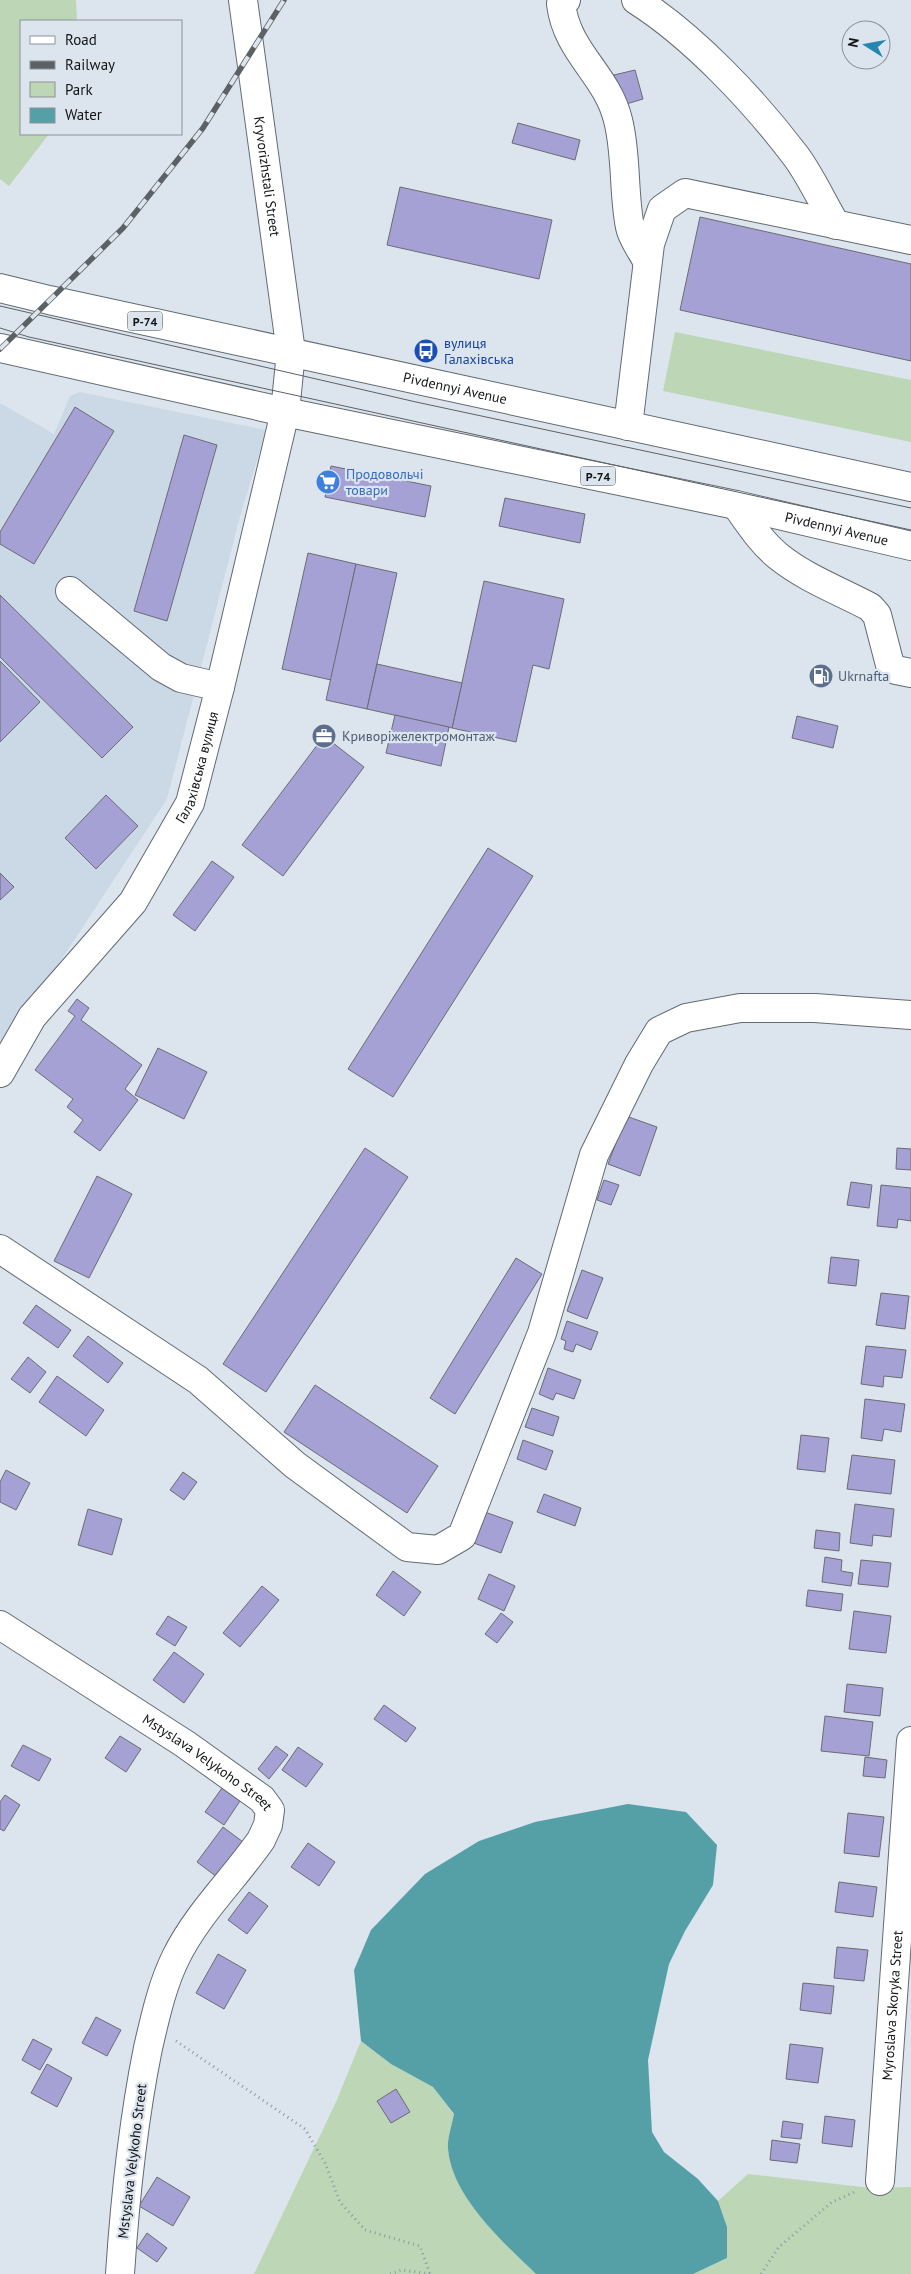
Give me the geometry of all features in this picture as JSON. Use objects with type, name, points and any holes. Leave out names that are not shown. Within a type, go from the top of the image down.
[{"type":"street","name":"Kryvorizhstali Street","points":[[243,0],[291,352],[285,412]]},
{"type":"street","points":[[566,0],[561,4],[563,21],[576,48],[599,77],[618,119],[630,229],[648,261]]},
{"type":"street","points":[[636,0],[689,40],[730,80],[796,156],[836,225]]},
{"type":"street","points":[[628,426],[650,244],[662,209],[685,194],[911,240]]},
{"type":"street","name":"Pivdennyi Avenue","points":[[0,288],[911,487]]},
{"type":"street","name":"Pivdennyi Avenue","points":[[0,348],[285,412],[736,505],[911,546]]},
{"type":"street","name":"Галахівська вулиця","points":[[0,1073],[32,1017],[133,902],[190,803],[220,687],[285,412]]},
{"type":"street","points":[[736,505],[760,538],[779,556],[806,574],[870,607],[876,615],[890,665],[896,670],[911,673]]},
{"type":"street","points":[[70,591],[161,667],[181,678],[220,687]]},
{"type":"street","points":[[0,1249],[198,1380],[295,1464],[407,1547],[438,1550],[462,1536],[542,1333],[594,1155],[639,1064],[659,1031],[686,1018],[740,1008],[815,1008],[911,1015]]},
{"type":"street","name":"Mstyslava Velykoho Street","points":[[0,1625],[185,1744],[262,1799],[270,1810],[268,1825],[261,1840],[198,1922],[176,1957],[153,2025],[134,2131],[120,2274]]},
{"type":"street","name":"Myroslava Skoryka Street","points":[[880,2181],[911,1741]]},
{"type":"path","points":[[153,2025],[305,2129],[325,2163],[340,2202],[365,2230],[420,2246],[431,2274],[402,2270],[390,2274]]},
{"type":"path","points":[[760,2274],[779,2247],[832,2202],[880,2181]]},
{"type":"shaded area","points":[[80,392],[266,430],[240,517],[167,799],[27,1012],[0,1044],[0,403],[54,434],[70,396]]},
{"type":"green space","points":[[0,0],[76,0],[77,20],[20,20],[20,135],[48,135],[9,186],[0,179]]},
{"type":"green space","points":[[675,332],[911,380],[911,442],[663,391]]},
{"type":"green space","points":[[361,2041],[391,2064],[433,2087],[454,2115],[448,2149],[459,2185],[482,2218],[536,2274],[254,2274],[336,2102]]},
{"type":"green space","points":[[748,2174],[871,2188],[911,2187],[911,2274],[693,2274],[727,2258],[727,2227],[718,2201]]},
{"type":"water","points":[[628,1804],[686,1812],[717,1845],[713,1885],[685,1931],[669,1964],[648,2060],[652,2132],[664,2152],[698,2179],[718,2201],[727,2227],[727,2258],[693,2274],[536,2274],[481,2218],[459,2184],[452,2167],[448,2149],[454,2114],[433,2087],[391,2064],[361,2041],[354,1970],[371,1930],[425,1874],[479,1841],[535,1822]]},
{"type":"building","points":[[635,70],[643,99],[623,105],[614,75]]},
{"type":"building","points":[[518,123],[580,140],[575,160],[512,143]]},
{"type":"building","points":[[400,187],[552,220],[539,279],[387,245]]},
{"type":"building","points":[[700,217],[911,264],[911,361],[680,310]]},
{"type":"building","points":[[75,407],[114,431],[34,564],[0,544],[0,532]]},
{"type":"building","points":[[184,435],[217,445],[167,621],[134,611]]},
{"type":"building","points":[[331,466],[431,486],[425,517],[325,497]]},
{"type":"building","points":[[505,498],[585,514],[580,543],[499,526]]},
{"type":"building","points":[[308,553],[356,564],[331,680],[282,669]]},
{"type":"building","points":[[356,564],[397,573],[367,709],[326,700]]},
{"type":"building","points":[[484,581],[564,599],[549,669],[533,665],[516,742],[452,728]]},
{"type":"building","points":[[0,595],[133,727],[102,758],[0,657]]},
{"type":"building","points":[[0,661],[40,702],[0,742]]},
{"type":"building","points":[[377,664],[462,683],[452,728],[367,709]]},
{"type":"building","points":[[395,715],[449,727],[441,766],[386,753]]},
{"type":"building","points":[[797,716],[838,726],[833,748],[792,738]]},
{"type":"building","points":[[324,736],[364,767],[283,876],[242,845]]},
{"type":"building","points":[[106,795],[138,826],[96,869],[65,838]]},
{"type":"building","points":[[488,848],[533,876],[393,1097],[348,1069]]},
{"type":"building","points":[[212,861],[234,877],[195,931],[173,915]]},
{"type":"building","points":[[0,873],[14,887],[0,900]]},
{"type":"building","points":[[77,999],[89,1008],[81,1020],[142,1065],[125,1089],[138,1100],[100,1151],[74,1132],[83,1120],[67,1107],[73,1099],[35,1070],[75,1016],[68,1011]]},
{"type":"building","points":[[158,1048],[207,1072],[184,1119],[135,1095]]},
{"type":"building","points":[[626,1116],[657,1127],[640,1176],[608,1164]]},
{"type":"building","points":[[365,1148],[408,1177],[266,1392],[223,1364]]},
{"type":"building","points":[[897,1148],[911,1149],[911,1170],[896,1169]]},
{"type":"building","points":[[97,1176],[132,1194],[89,1278],[54,1261]]},
{"type":"building","points":[[604,1180],[619,1185],[611,1205],[597,1200]]},
{"type":"building","points":[[851,1182],[872,1185],[869,1208],[847,1205]]},
{"type":"building","points":[[881,1185],[911,1188],[911,1221],[898,1219],[897,1228],[877,1226]]},
{"type":"building","points":[[831,1257],[859,1260],[856,1286],[828,1283]]},
{"type":"building","points":[[516,1258],[542,1274],[455,1414],[430,1398]]},
{"type":"building","points":[[582,1270],[603,1278],[587,1319],[567,1311]]},
{"type":"building","points":[[881,1293],[909,1296],[905,1329],[876,1325]]},
{"type":"building","points":[[36,1305],[71,1330],[58,1348],[23,1323]]},
{"type":"building","points":[[567,1321],[598,1332],[591,1350],[576,1344],[573,1352],[564,1349],[566,1341],[561,1339]]},
{"type":"building","points":[[88,1336],[123,1363],[108,1383],[73,1356]]},
{"type":"building","points":[[866,1346],[906,1350],[902,1378],[884,1376],[883,1387],[861,1384]]},
{"type":"building","points":[[28,1357],[46,1372],[30,1393],[11,1379]]},
{"type":"building","points":[[548,1368],[581,1380],[574,1399],[556,1393],[553,1400],[539,1394]]},
{"type":"building","points":[[57,1376],[104,1410],[86,1436],[39,1402]]},
{"type":"building","points":[[315,1385],[438,1466],[407,1513],[284,1432]]},
{"type":"building","points":[[865,1399],[905,1404],[901,1432],[884,1429],[882,1441],[861,1438]]},
{"type":"building","points":[[532,1408],[559,1417],[553,1436],[525,1427]]},
{"type":"building","points":[[801,1435],[829,1438],[825,1472],[797,1469]]},
{"type":"building","points":[[523,1440],[553,1451],[546,1470],[517,1459]]},
{"type":"building","points":[[852,1455],[895,1460],[891,1494],[847,1489]]},
{"type":"building","points":[[6,1470],[30,1483],[16,1510],[0,1502],[0,1482]]},
{"type":"building","points":[[183,1472],[197,1482],[184,1500],[170,1490]]},
{"type":"building","points":[[544,1494],[581,1508],[575,1526],[537,1512]]},
{"type":"building","points":[[855,1504],[894,1509],[891,1537],[873,1535],[872,1546],[850,1543]]},
{"type":"building","points":[[88,1509],[122,1519],[112,1555],[78,1545]]},
{"type":"building","points":[[482,1511],[513,1522],[501,1553],[471,1542]]},
{"type":"building","points":[[816,1530],[840,1533],[839,1551],[814,1548]]},
{"type":"building","points":[[825,1557],[842,1560],[841,1571],[853,1573],[851,1586],[822,1582]]},
{"type":"building","points":[[861,1560],[891,1563],[888,1587],[858,1584]]},
{"type":"building","points":[[393,1571],[421,1592],[404,1616],[376,1595]]},
{"type":"building","points":[[489,1574],[515,1586],[504,1611],[478,1599]]},
{"type":"building","points":[[262,1586],[279,1600],[240,1647],[223,1633]]},
{"type":"building","points":[[808,1590],[843,1594],[841,1611],[806,1606]]},
{"type":"building","points":[[854,1611],[891,1616],[886,1653],[849,1649]]},
{"type":"building","points":[[501,1613],[513,1622],[497,1643],[485,1634]]},
{"type":"building","points":[[168,1616],[187,1627],[175,1646],[156,1634]]},
{"type":"building","points":[[174,1652],[204,1674],[184,1703],[153,1680]]},
{"type":"building","points":[[847,1684],[883,1688],[880,1716],[844,1712]]},
{"type":"building","points":[[384,1705],[416,1728],[406,1742],[374,1719]]},
{"type":"building","points":[[825,1716],[873,1722],[869,1756],[821,1751]]},
{"type":"building","points":[[120,1736],[141,1749],[126,1772],[105,1758]]},
{"type":"building","points":[[23,1745],[51,1759],[39,1781],[11,1766]]},
{"type":"building","points":[[276,1746],[288,1755],[269,1779],[258,1769]]},
{"type":"building","points":[[298,1747],[323,1764],[306,1787],[282,1770]]},
{"type":"building","points":[[865,1757],[887,1760],[885,1778],[863,1776]]},
{"type":"building","points":[[222,1788],[240,1801],[224,1825],[205,1812]]},
{"type":"building","points":[[5,1795],[20,1805],[4,1831],[0,1829],[0,1802]]},
{"type":"building","points":[[848,1813],[884,1817],[879,1857],[844,1853]]},
{"type":"building","points":[[223,1827],[247,1845],[221,1880],[197,1862]]},
{"type":"building","points":[[308,1843],[335,1862],[319,1886],[291,1867]]},
{"type":"building","points":[[839,1882],[877,1887],[873,1917],[835,1912]]},
{"type":"building","points":[[249,1892],[268,1906],[247,1934],[228,1920]]},
{"type":"building","points":[[837,1947],[868,1950],[864,1981],[834,1978]]},
{"type":"building","points":[[218,1954],[246,1970],[224,2009],[196,1993]]},
{"type":"building","points":[[803,1983],[834,1986],[831,2014],[800,2010]]},
{"type":"building","points":[[96,2017],[121,2030],[107,2056],[82,2043]]},
{"type":"building","points":[[33,2039],[52,2049],[40,2070],[22,2060]]},
{"type":"building","points":[[790,2044],[823,2048],[818,2083],[786,2079]]},
{"type":"building","points":[[47,2064],[72,2078],[57,2107],[31,2093]]},
{"type":"building","points":[[396,2089],[410,2112],[391,2123],[377,2101]]},
{"type":"building","points":[[825,2116],[855,2120],[852,2147],[822,2143]]},
{"type":"building","points":[[783,2121],[803,2124],[801,2139],[781,2137]]},
{"type":"building","points":[[772,2140],[800,2144],[797,2163],[770,2160]]},
{"type":"building","points":[[157,2177],[190,2197],[173,2226],[139,2206]]},
{"type":"building","points":[[147,2233],[167,2248],[157,2262],[137,2248]]},
{"type":"tram line","points":[[0,306],[416,402],[911,508]]},
{"type":"tram line","points":[[0,328],[29,337],[911,530]]},
{"type":"railway","points":[[0,349],[123,228],[203,128],[284,0]]},
{"type":"place","name":"вулиця Галахівська","points":[[426,351]]},
{"type":"place","name":"Продовольчі товари","points":[[328,482]]},
{"type":"place","name":"Ukrnafta","points":[[821,676]]},
{"type":"place","name":"Криворіжелектромонтаж","points":[[324,736]]}]
